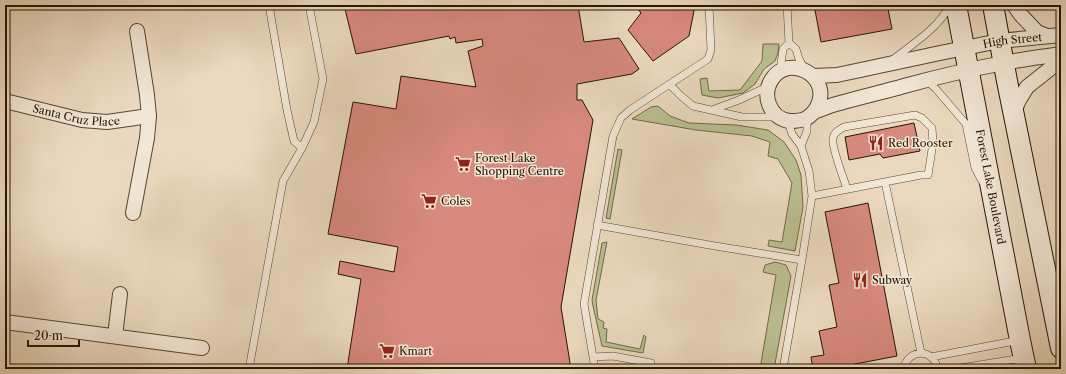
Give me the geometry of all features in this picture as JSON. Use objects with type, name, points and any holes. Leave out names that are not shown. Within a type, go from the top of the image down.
[{"type":"main road","name":"Forest Lake Boulevard","points":[[956,5],[1023,356]]},
{"type":"main road","points":[[992,5],[1061,348]]},
{"type":"street","points":[[1014,5],[1020,15],[1037,32],[1047,36]]},
{"type":"street","points":[[133,213],[149,116],[137,31]]},
{"type":"street","name":"High Street","points":[[810,73],[837,75],[999,41],[1061,35]]},
{"type":"street","name":"High Street","points":[[810,115],[838,103],[926,80],[1003,63],[1061,54]]},
{"type":"street","points":[[1013,114],[1027,87],[1061,60]]},
{"type":"street","points":[[789,68],[798,68],[810,73],[818,84],[820,94],[818,104],[810,115],[799,121],[783,119],[772,111],[768,104],[766,95],[768,87],[772,78],[780,71],[789,68]]},
{"type":"street","name":"Santa Cruz Place","points":[[5,101],[82,120],[107,122],[149,116]]},
{"type":"street","points":[[115,336],[120,294]]},
{"type":"street","points":[[5,322],[202,348]]},
{"type":"lane","points":[[269,5],[287,110],[294,141],[302,148]]},
{"type":"lane","points":[[249,369],[283,181],[302,148],[314,122],[323,79],[309,5]]},
{"type":"lane","points":[[595,369],[584,304],[613,136],[621,118],[630,110],[670,85],[708,58],[711,50],[709,5]]},
{"type":"lane","points":[[780,71],[784,49],[789,43],[787,5]]},
{"type":"lane","points":[[886,64],[936,25],[946,15],[950,5]]},
{"type":"lane","points":[[789,43],[796,49],[800,59],[810,73]]},
{"type":"lane","points":[[926,80],[936,89],[966,124],[975,168],[993,198]]},
{"type":"lane","points":[[670,85],[693,106],[742,117],[783,119],[801,146],[809,172],[812,196],[783,369]]},
{"type":"lane","points":[[711,110],[739,100],[768,87]]},
{"type":"lane","points":[[801,146],[807,131],[810,115]]},
{"type":"lane","points":[[812,196],[921,175],[928,175],[933,143],[932,128],[922,118],[915,115],[844,127],[836,132],[833,137],[833,145],[847,189]]},
{"type":"lane","points":[[885,182],[921,353]]},
{"type":"lane","points":[[597,225],[802,260]]},
{"type":"lane","points":[[904,369],[907,360],[911,356],[921,353],[927,354],[931,357],[935,361],[937,369]]},
{"type":"lane","points":[[593,358],[613,356],[651,363]]},
{"type":"lane","points":[[931,357],[1023,356]]},
{"type":"lane","points":[[954,369],[1023,356]]},
{"type":"green space","points":[[763,44],[779,44],[778,53],[775,61],[764,69],[755,84],[743,93],[718,98],[702,95],[700,79],[707,78],[709,91],[740,90],[762,61]]},
{"type":"green space","points":[[658,106],[670,116],[689,123],[736,125],[768,130],[784,142],[796,160],[801,175],[803,207],[795,251],[768,246],[769,240],[782,242],[792,183],[778,159],[768,156],[770,142],[752,136],[696,130],[632,119],[651,107]]},
{"type":"green space","points":[[618,149],[622,150],[610,219],[606,218]]},
{"type":"green space","points":[[607,242],[596,300],[598,319],[604,322],[603,328],[607,329],[606,342],[640,349],[644,335],[646,337],[643,353],[602,346],[592,300],[602,243]]},
{"type":"green space","points":[[775,262],[786,265],[791,276],[774,369],[760,369],[776,275],[763,272],[765,265]]},
{"type":"green space","points":[[612,365],[640,367],[640,369],[606,369]]},
{"type":"building","name":"Forest Lake Shopping Centre","points":[[344,5],[578,5],[584,42],[619,38],[639,69],[632,74],[577,84],[577,100],[582,100],[593,120],[561,307],[571,369],[347,369],[361,279],[338,274],[340,261],[394,272],[398,247],[328,234],[353,102],[396,109],[401,76],[476,87],[468,51],[483,46],[482,39],[456,43],[455,37],[450,39],[449,36],[356,54]]},
{"type":"building","points":[[635,5],[690,5],[694,11],[689,36],[653,61],[628,30],[641,13]]},
{"type":"building","points":[[814,5],[908,5],[888,9],[892,29],[821,42]]},
{"type":"building","points":[[914,123],[920,151],[883,158],[880,154],[849,160],[845,137]]},
{"type":"building","points":[[868,203],[897,356],[829,369],[813,369],[811,357],[824,355],[819,331],[837,327],[829,285],[839,283],[825,212]]},
{"type":"place","name":"Red Rooster","points":[[876,143]]},
{"type":"place","name":"Forest Lake Shopping Centre","points":[[463,164]]},
{"type":"place","name":"Coles","points":[[429,201]]},
{"type":"place","name":"Subway","points":[[860,280]]},
{"type":"place","name":"Kmart","points":[[387,351]]}]
